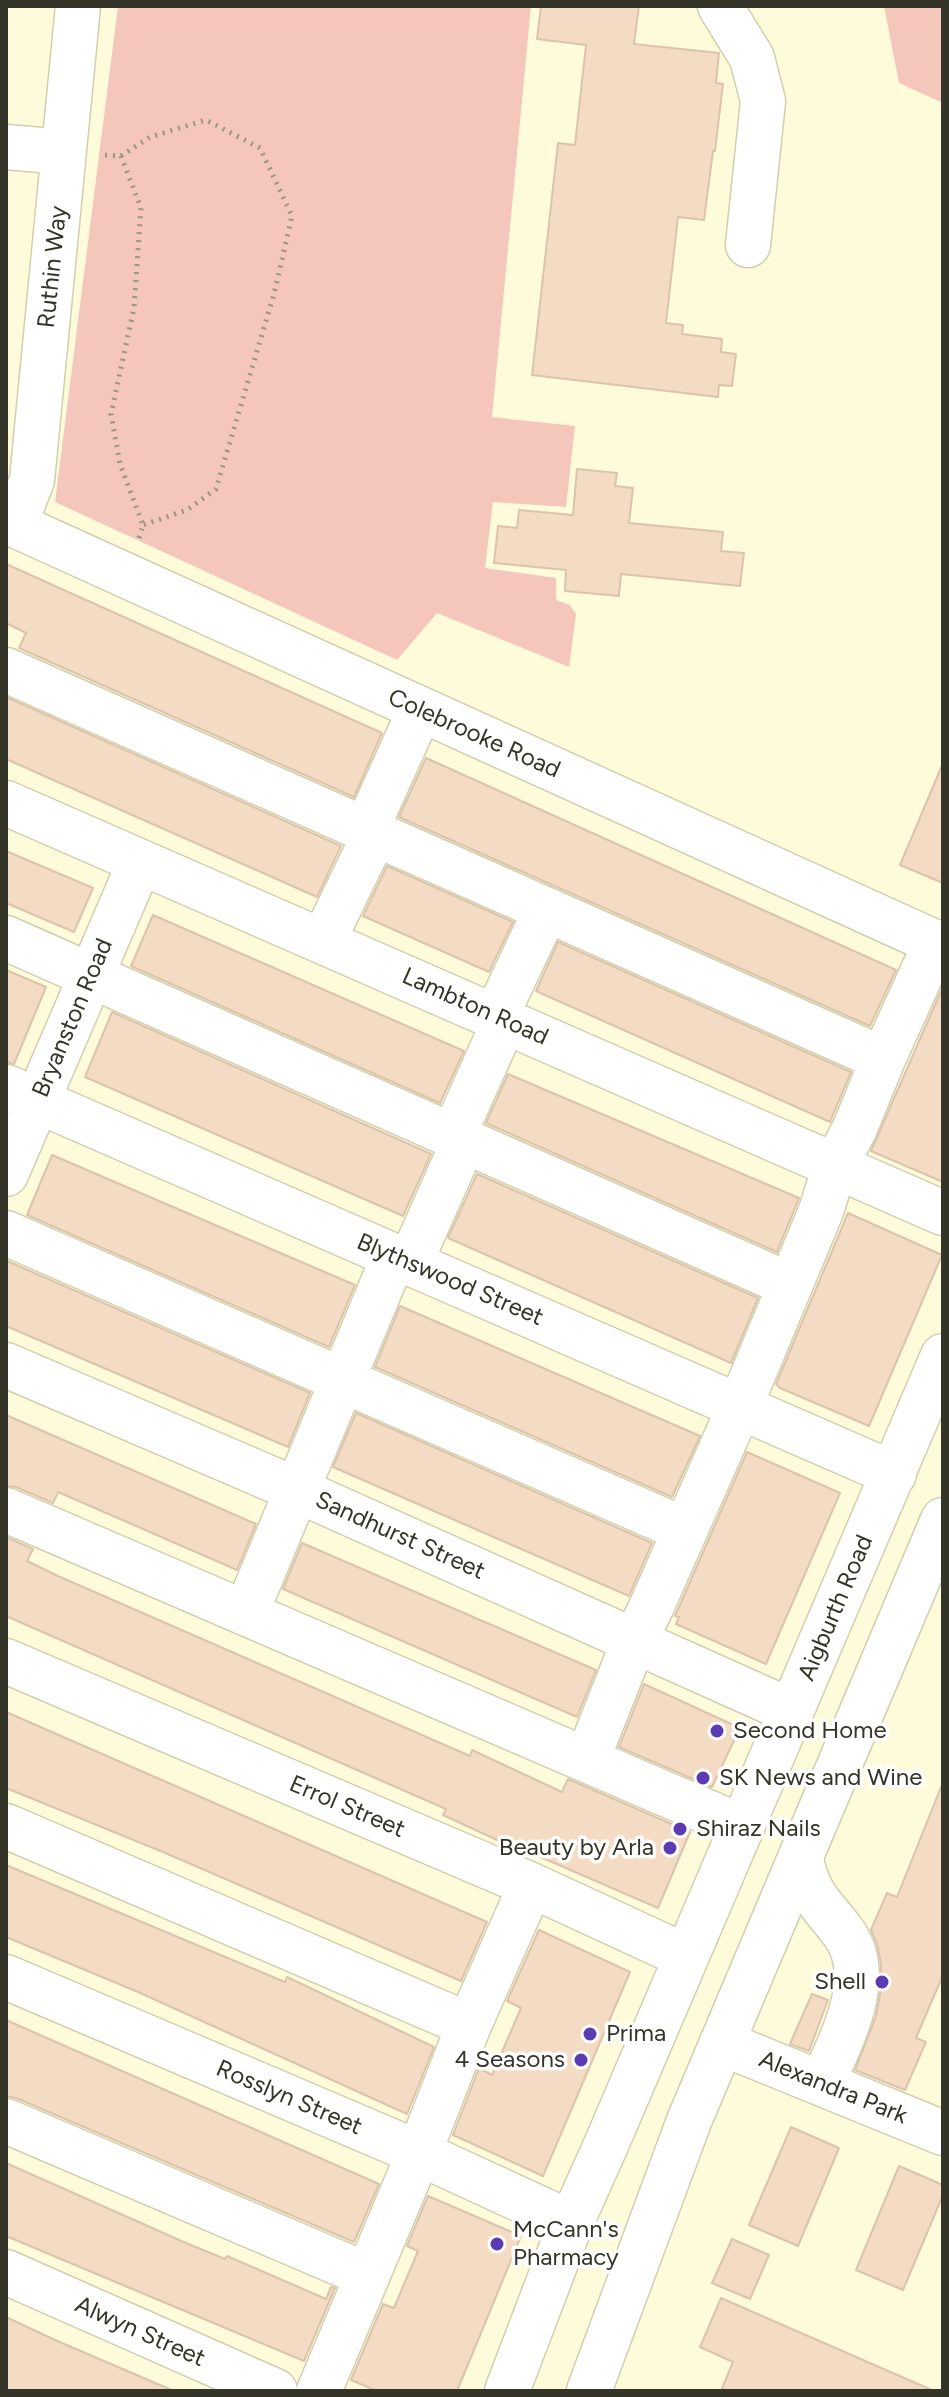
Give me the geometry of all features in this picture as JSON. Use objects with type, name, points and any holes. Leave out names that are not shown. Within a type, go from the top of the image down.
[{"type":"main road","name":"Ruthin Way","points":[[10,523],[32,480],[78,6]]},
{"type":"main road","points":[[720,6],[752,58],[763,101],[748,245]]},
{"type":"main road","points":[[6,147],[64,152]]},
{"type":"main road","name":"Colebrooke Road","points":[[10,523],[939,944]]},
{"type":"main road","points":[[6,670],[883,1059]]},
{"type":"main road","points":[[323,941],[420,710]]},
{"type":"main road","name":"Lambton Road","points":[[6,803],[943,1213]]},
{"type":"main road","name":"Bryanston Road","points":[[6,1174],[22,1094],[91,976],[140,862]]},
{"type":"main road","points":[[246,1613],[344,1381],[458,1138],[500,1018],[546,910]]},
{"type":"main road","points":[[6,938],[790,1285]]},
{"type":"main road","points":[[587,1760],[634,1641],[740,1406],[821,1211],[835,1166],[939,944]]},
{"type":"main road","name":"Blythswood Street","points":[[22,1094],[894,1474]]},
{"type":"main road","points":[[6,1233],[685,1530]]},
{"type":"main road","name":"Aigburth Road","points":[[507,2391],[571,2223],[943,1356]]},
{"type":"main road","name":"Sandhurst Street","points":[[6,1365],[297,1490],[791,1711]]},
{"type":"main road","points":[[6,1510],[742,1827]]},
{"type":"main road","points":[[589,2391],[689,2121],[943,1520]]},
{"type":"main road","name":"Errol Street","points":[[6,1661],[531,1885],[685,1956]]},
{"type":"main road","points":[[6,1826],[469,2025]]},
{"type":"main road","points":[[801,1860],[805,1879],[814,1897],[845,1935],[853,1954],[857,1981],[854,2008],[822,2084]]},
{"type":"main road","points":[[319,2391],[469,2025],[531,1885]]},
{"type":"main road","name":"Rosslyn Street","points":[[6,1977],[419,2153],[571,2223]]},
{"type":"main road","name":"Alexandra Park","points":[[722,2043],[943,2133]]},
{"type":"main road","points":[[6,2121],[367,2275]]},
{"type":"main road","name":"Alwyn Street","points":[[6,2272],[275,2391]]},
{"type":"path","points":[[64,152],[121,156],[150,137],[206,120],[260,148],[292,216],[274,294],[216,489],[187,510],[143,525]]},
{"type":"path","points":[[121,156],[141,208],[134,308],[111,414],[120,464],[143,525],[124,576]]},
{"type":"shaded area","points":[[118,6],[531,6],[492,417],[575,426],[566,507],[493,502],[485,568],[556,578],[556,600],[570,605],[576,614],[569,667],[437,613],[397,660],[55,502]]},
{"type":"shaded area","points":[[884,6],[943,6],[943,103],[899,83]]},
{"type":"building","points":[[541,6],[639,6],[634,44],[719,53],[716,83],[723,84],[704,220],[678,217],[666,323],[683,325],[682,334],[722,339],[721,352],[736,354],[732,386],[719,385],[718,397],[532,375],[558,143],[575,145],[586,45],[537,39]]},
{"type":"building","points":[[577,469],[617,473],[615,486],[633,488],[629,523],[723,532],[721,551],[744,553],[740,586],[621,574],[619,596],[565,591],[566,570],[494,563],[498,526],[517,528],[519,510],[573,515]]},
{"type":"building","points":[[6,564],[382,733],[354,797],[19,648],[26,633],[6,623]]},
{"type":"building","points":[[6,697],[341,846],[317,897],[6,759]]},
{"type":"building","points":[[426,758],[896,970],[870,1026],[399,817]]},
{"type":"building","points":[[943,763],[943,883],[900,865]]},
{"type":"building","points":[[6,851],[93,888],[74,932],[6,903]]},
{"type":"building","points":[[387,866],[513,922],[489,972],[363,916]]},
{"type":"building","points":[[153,915],[464,1051],[440,1103],[131,966]]},
{"type":"building","points":[[558,942],[851,1072],[830,1122],[536,991]]},
{"type":"building","points":[[6,970],[46,987],[14,1064],[6,1062]]},
{"type":"building","points":[[943,991],[943,1182],[871,1151]]},
{"type":"building","points":[[112,1012],[431,1154],[403,1216],[85,1077]]},
{"type":"building","points":[[508,1074],[799,1198],[777,1252],[486,1123]]},
{"type":"building","points":[[52,1155],[355,1285],[329,1347],[27,1215]]},
{"type":"building","points":[[477,1174],[758,1298],[731,1363],[448,1238]]},
{"type":"building","points":[[848,1213],[942,1255],[869,1426],[776,1384]]},
{"type":"building","points":[[7,1261],[310,1393],[288,1447],[6,1326]]},
{"type":"building","points":[[400,1306],[700,1436],[672,1497],[375,1367]]},
{"type":"building","points":[[356,1413],[652,1543],[629,1596],[333,1467]]},
{"type":"building","points":[[6,1415],[256,1524],[237,1570],[58,1492],[53,1503],[16,1487],[6,1486]]},
{"type":"building","points":[[747,1452],[840,1493],[766,1664],[676,1624],[679,1617],[675,1616]]},
{"type":"building","points":[[6,1537],[33,1549],[27,1561],[58,1576],[470,1756],[472,1750],[562,1792],[568,1779],[690,1832],[658,1908],[521,1851],[443,1815],[446,1809],[6,1616]]},
{"type":"building","points":[[302,1543],[596,1670],[577,1717],[283,1589]]},
{"type":"building","points":[[644,1684],[740,1728],[712,1787],[619,1747]]},
{"type":"building","points":[[6,1712],[487,1922],[461,1981],[6,1788]]},
{"type":"building","points":[[941,1787],[943,1975],[916,2038],[926,2042],[905,2090],[855,2070],[876,2016],[881,1989],[881,1964],[871,1930],[887,1893],[897,1897]]},
{"type":"building","points":[[6,1865],[285,1982],[287,1977],[434,2047],[407,2114],[138,1992],[6,1937]]},
{"type":"building","points":[[539,1930],[630,1972],[543,2176],[453,2135],[479,2068],[492,2075],[521,2008],[507,2001]]},
{"type":"building","points":[[812,1994],[828,2000],[809,2051],[790,2044]]},
{"type":"building","points":[[6,2020],[379,2184],[354,2242],[6,2096]]},
{"type":"building","points":[[791,2127],[839,2148],[798,2246],[749,2225]]},
{"type":"building","points":[[6,2163],[186,2243],[225,2259],[227,2256],[326,2299],[331,2287],[335,2288],[304,2361],[6,2236]]},
{"type":"building","points":[[899,2166],[943,2185],[943,2195],[903,2290],[856,2270]]},
{"type":"building","points":[[428,2196],[521,2236],[457,2391],[377,2391],[351,2380],[383,2304],[394,2308],[418,2251],[407,2246]]},
{"type":"building","points":[[732,2239],[769,2255],[750,2299],[712,2283]]},
{"type":"building","points":[[721,2298],[934,2391],[721,2391],[733,2362],[700,2347]]},
{"type":"building","points":[[6,2317],[55,2340],[174,2391],[6,2391]]},
{"type":"place","name":"Second Home","points":[[717,1731]]},
{"type":"place","name":"SK News and Wine","points":[[703,1778]]},
{"type":"place","name":"Shiraz Nails","points":[[680,1829]]},
{"type":"place","name":"Beauty by Arla","points":[[670,1848]]},
{"type":"place","name":"Shell","points":[[882,1982]]},
{"type":"place","name":"Prima","points":[[590,2034]]},
{"type":"place","name":"4 Seasons","points":[[581,2060]]},
{"type":"place","name":"McCann's Pharmacy","points":[[497,2244]]}]
